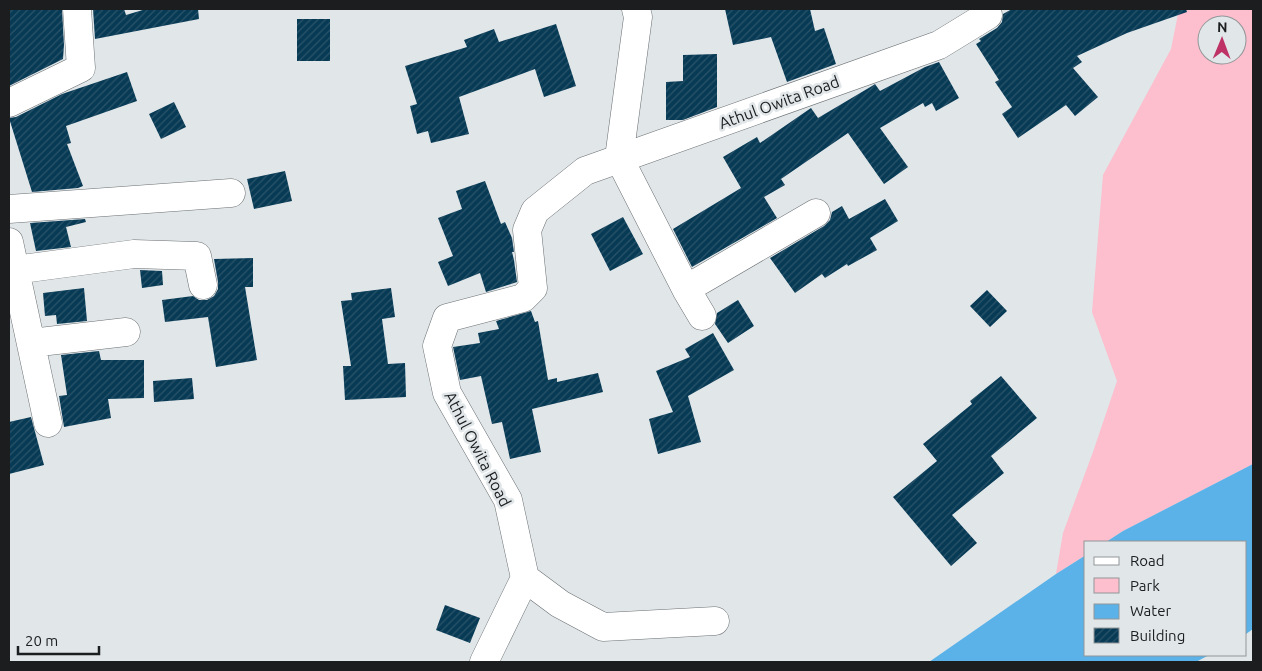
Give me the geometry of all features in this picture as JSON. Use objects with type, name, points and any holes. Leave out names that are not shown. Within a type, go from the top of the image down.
[{"type":"street","points":[[9,103],[81,68],[77,9]]},
{"type":"street","points":[[636,9],[638,17],[619,158],[686,289],[702,316]]},
{"type":"street","name":"Athul Owita Road","points":[[524,578],[508,500],[447,393],[437,346],[447,318],[523,298],[533,288],[527,230],[535,211],[585,171],[939,45],[988,15],[985,9]]},
{"type":"street","points":[[9,209],[232,193]]},
{"type":"street","points":[[686,289],[816,213]]},
{"type":"street","points":[[9,242],[48,423]]},
{"type":"street","points":[[14,270],[134,254],[197,256],[204,285]]},
{"type":"street","points":[[31,343],[126,332]]},
{"type":"street","points":[[484,662],[524,578],[560,604],[603,627],[715,621]]},
{"type":"green space","points":[[1179,9],[1253,9],[1253,464],[1123,531],[1108,541],[1084,541],[1084,556],[1056,574],[1063,533],[1117,381],[1092,312],[1103,175],[1171,49]]},
{"type":"water","points":[[1253,464],[1253,629],[1247,633],[1247,541],[1108,541],[1123,531]]},
{"type":"water","points":[[1084,556],[1084,656],[1207,656],[1196,662],[929,662]]},
{"type":"building","points":[[9,9],[62,9],[64,45],[63,59],[9,86]]},
{"type":"building","points":[[93,9],[124,9],[126,15],[146,9],[198,9],[199,19],[95,39]]},
{"type":"building","points":[[725,9],[810,9],[815,31],[824,28],[836,64],[787,82],[771,37],[733,45]]},
{"type":"building","points":[[1012,9],[1186,9],[1187,12],[1127,33],[1077,56],[1082,62],[1073,68],[1098,97],[1075,116],[1066,105],[1018,138],[1002,114],[1012,107],[995,82],[999,80],[976,44],[981,41],[979,39],[997,28],[1002,22],[1003,14]]},
{"type":"building","points":[[297,19],[330,19],[330,61],[297,61]]},
{"type":"building","points":[[556,24],[576,86],[544,97],[535,69],[459,97],[469,134],[431,143],[428,131],[417,134],[410,106],[417,104],[405,66],[467,47],[464,40],[494,29],[499,42]]},
{"type":"building","points":[[717,54],[717,107],[683,120],[666,120],[666,82],[683,81],[683,55]]},
{"type":"building","points":[[939,62],[959,98],[936,111],[932,103],[925,107],[923,103],[880,128],[908,167],[884,184],[848,133],[781,179],[785,185],[764,197],[777,218],[692,267],[673,229],[741,188],[723,157],[757,137],[760,143],[811,108],[818,118],[875,84],[880,91],[925,67]]},
{"type":"building","points":[[127,72],[137,101],[66,126],[71,143],[67,144],[83,186],[32,192],[9,118],[16,117],[62,94]]},
{"type":"building","points":[[174,102],[186,127],[161,139],[149,114]]},
{"type":"building","points":[[285,171],[292,201],[254,209],[247,179]]},
{"type":"building","points":[[485,181],[501,224],[505,222],[512,238],[514,252],[512,252],[517,282],[486,292],[480,273],[448,286],[438,262],[453,256],[438,218],[462,209],[456,191]]},
{"type":"building","points":[[885,199],[898,221],[870,238],[877,250],[848,266],[847,264],[825,278],[822,274],[795,293],[770,258],[824,226],[830,220],[832,212],[842,206],[849,219]]},
{"type":"building","points":[[623,217],[643,254],[610,271],[591,234]]},
{"type":"building","points":[[85,219],[86,222],[66,227],[71,247],[36,251],[30,223]]},
{"type":"building","points":[[253,258],[253,287],[245,287],[257,360],[216,367],[208,317],[165,322],[162,300],[193,296],[199,300],[207,300],[214,296],[218,289],[214,259]]},
{"type":"building","points":[[140,270],[162,271],[163,285],[142,288]]},
{"type":"building","points":[[84,288],[87,321],[57,324],[56,315],[45,316],[43,293]]},
{"type":"building","points":[[391,288],[395,317],[382,319],[388,364],[405,363],[406,397],[345,400],[343,366],[351,366],[341,301],[352,300],[351,293]]},
{"type":"building","points":[[987,290],[1007,311],[990,327],[970,306]]},
{"type":"building","points":[[738,300],[754,326],[728,343],[715,324],[717,313]]},
{"type":"building","points":[[531,311],[535,322],[538,321],[548,380],[557,378],[557,382],[598,373],[603,392],[532,409],[541,452],[510,459],[502,422],[492,424],[481,376],[460,380],[453,347],[480,343],[478,333],[499,329],[496,321]]},
{"type":"building","points":[[713,333],[734,370],[688,396],[701,442],[658,454],[649,419],[673,412],[656,371],[690,357],[685,349]]},
{"type":"building","points":[[99,351],[101,360],[144,360],[144,398],[108,399],[111,418],[64,427],[59,396],[67,395],[61,355]]},
{"type":"building","points":[[1001,376],[1037,418],[991,456],[1004,473],[952,515],[977,543],[951,566],[893,497],[937,461],[923,444],[972,404],[970,401]]},
{"type":"building","points":[[192,378],[194,399],[154,402],[153,381]]},
{"type":"building","points":[[31,417],[44,465],[9,474],[9,422]]},
{"type":"building","points":[[445,605],[480,618],[470,643],[436,630]]}]
